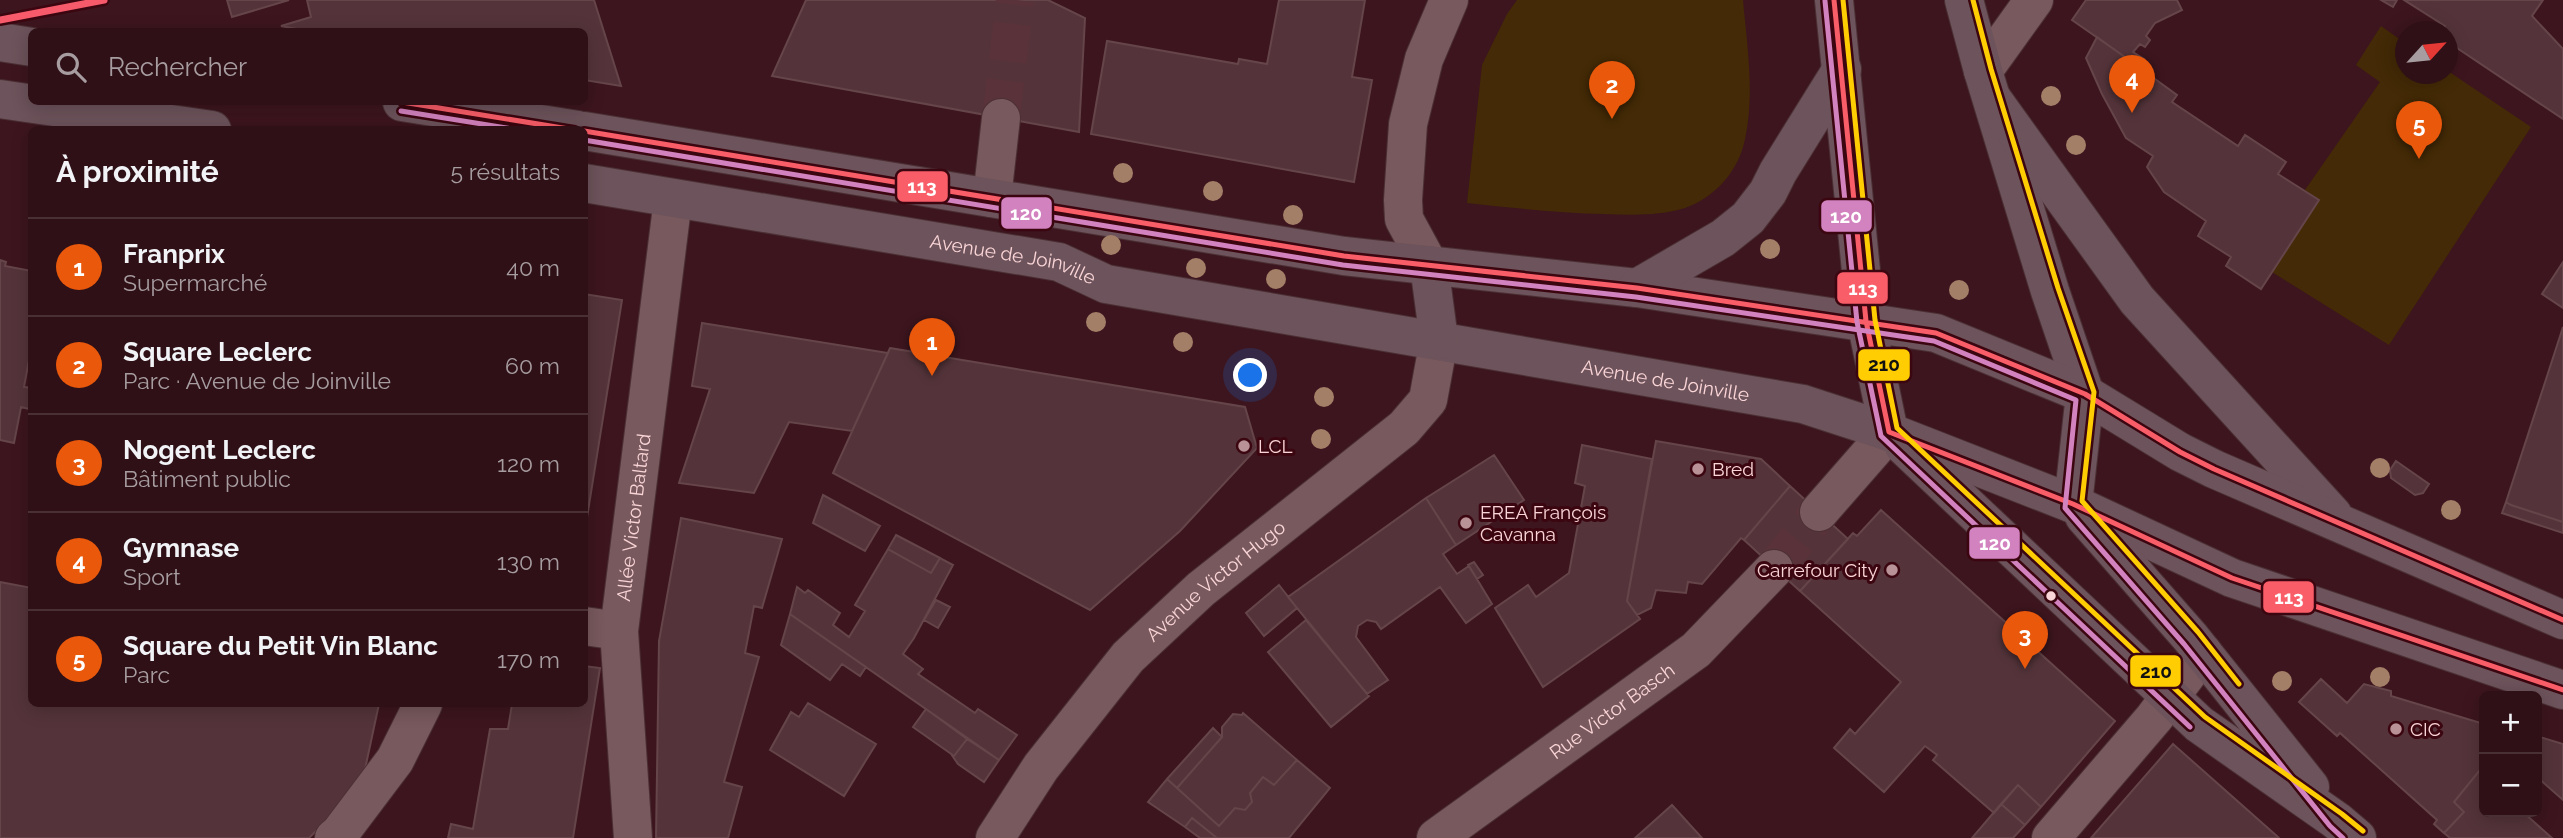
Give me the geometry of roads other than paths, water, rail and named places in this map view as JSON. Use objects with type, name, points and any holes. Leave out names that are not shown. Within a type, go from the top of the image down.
[{"type":"main road","points":[[1834,0],[1866,321],[1889,432],[2199,724],[2347,830]]},
{"type":"main road","points":[[1964,0],[2050,291],[2085,394],[2073,504],[2197,645],[2347,830]]},
{"type":"main road","points":[[0,42],[28,46]]},
{"type":"main road","points":[[1636,288],[1723,238],[1748,218],[1768,192],[1842,69]]},
{"type":"main road","points":[[1988,86],[2137,300],[2341,524]]},
{"type":"main road","points":[[0,99],[28,103]]},
{"type":"main road","points":[[41,105],[185,126]]},
{"type":"main road","points":[[421,105],[553,126]]},
{"type":"main road","points":[[588,132],[1344,256],[1636,288],[1936,332],[2085,394],[2180,452],[2214,469],[2563,620]]},
{"type":"main road","name":"Avenue de Joinville","points":[[588,184],[1059,262],[1106,284],[1803,404],[1889,432],[2073,504],[2213,571],[2563,690]]},
{"type":"main road","points":[[1429,265],[1439,340]]},
{"type":"main road","points":[[2197,645],[2191,596],[2213,571]]},
{"type":"street","points":[[1429,265],[1404,219],[1408,124],[1424,59],[1449,0]]},
{"type":"street","points":[[1988,86],[2034,0]]},
{"type":"street","points":[[992,198],[1001,118]]},
{"type":"street","name":"Allée Victor Baltard","points":[[633,838],[602,629],[673,199]]},
{"type":"street","name":"Avenue Victor Hugo","points":[[995,838],[1041,767],[1128,657],[1201,589],[1404,428],[1428,400],[1439,340]]},
{"type":"street","points":[[1819,512],[1889,432]]},
{"type":"street","name":"Rue Victor Basch","points":[[1436,838],[1696,650],[1774,569]]},
{"type":"street","points":[[2051,838],[2171,698],[2197,645]]},
{"type":"street","points":[[334,838],[341,833],[395,760],[422,707]]},
{"type":"tunnel","points":[[1001,118],[1015,0]]},
{"type":"tunnel","points":[[1774,569],[1819,512]]},
{"type":"place","name":"Gymnase","points":[[2132,113]]},
{"type":"place","name":"Square Leclerc","points":[[1612,119]]},
{"type":"place","name":"Square du Petit Vin Blanc","points":[[2419,159]]},
{"type":"place","name":"Franprix","points":[[932,376]]},
{"type":"place","name":"LCL","points":[[1244,446]]},
{"type":"place","name":"Bred","points":[[1698,469]]},
{"type":"place","name":"EREA François Cavanna","points":[[1466,523]]},
{"type":"place","name":"Carrefour City","points":[[1892,570]]},
{"type":"place","name":"Nogent Leclerc","points":[[2025,669]]},
{"type":"place","name":"CIC","points":[[2396,729]]}]
